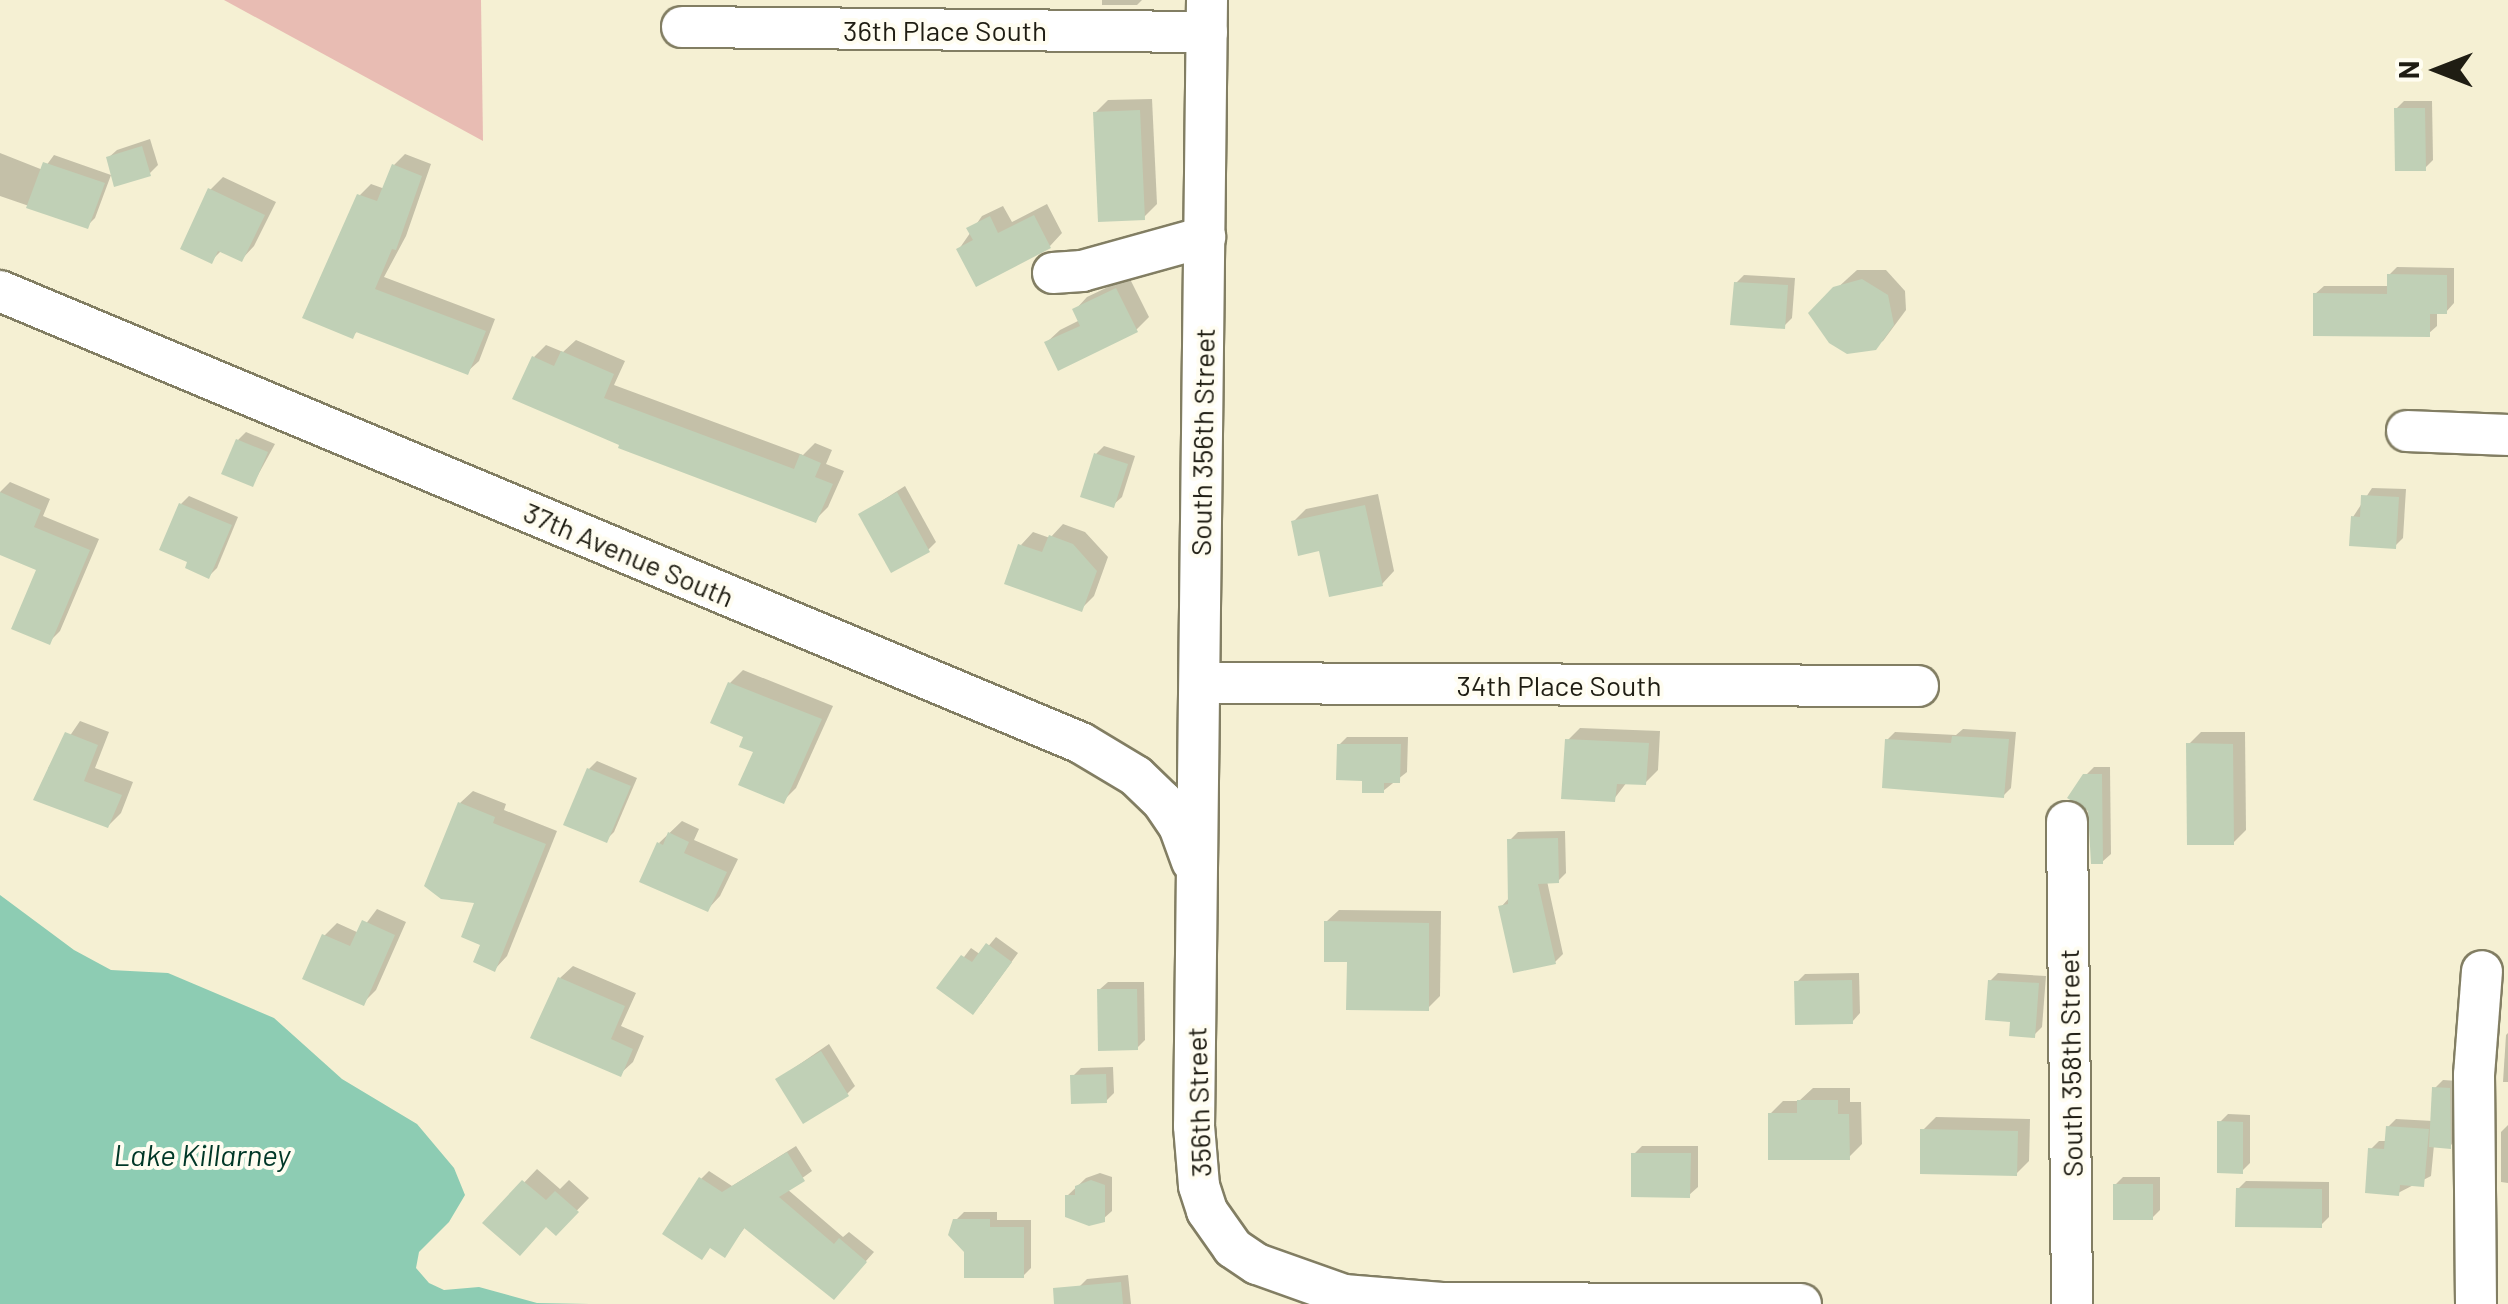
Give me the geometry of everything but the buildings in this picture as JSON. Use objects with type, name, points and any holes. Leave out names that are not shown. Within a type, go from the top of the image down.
[{"type":"street","name":"36th Place South","points":[[682,28],[1207,16]]},
{"type":"street","name":"South 356th Street","points":[[1197,885],[1207,16]]},
{"type":"street","points":[[1053,273],[1082,270],[1205,237]]},
{"type":"street","name":"37th Avenue South","points":[[0,290],[1081,743],[1136,776],[1162,800],[1188,847],[1197,885]]},
{"type":"street","points":[[2407,432],[2508,435]]},
{"type":"street","name":"34th Place South","points":[[1200,683],[1918,686]]},
{"type":"street","name":"South 358th Street","points":[[2067,822],[2072,1304]]},
{"type":"street","name":"356th Street","points":[[1197,885],[1194,1126],[1199,1186],[1212,1220],[1234,1248],[1287,1278],[1344,1294],[1406,1302],[1801,1304]]},
{"type":"street","points":[[2476,1304],[2474,1075],[2482,971]]},
{"type":"shaded area","points":[[224,0],[481,0],[483,141]]},
{"type":"water","name":"Lake Killarney","points":[[0,895],[74,950],[111,970],[168,973],[274,1018],[342,1079],[417,1124],[454,1168],[465,1195],[449,1222],[419,1252],[416,1268],[429,1283],[444,1290],[479,1287],[537,1303],[590,1304],[0,1304]]}]
